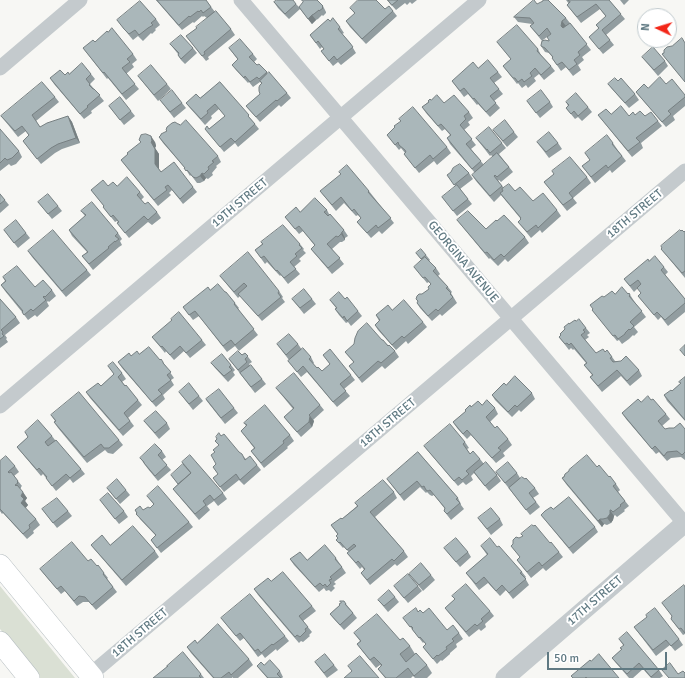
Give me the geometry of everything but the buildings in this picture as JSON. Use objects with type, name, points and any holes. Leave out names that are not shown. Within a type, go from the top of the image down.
[{"type":"main road","points":[[0,566],[91,677]]},
{"type":"main road","points":[[0,642],[29,678]]},
{"type":"street","points":[[0,68],[80,0]]},
{"type":"street","name":"GEORGINA AVENUE","points":[[241,0],[685,524]]},
{"type":"street","name":"19TH STREET","points":[[0,406],[479,0]]},
{"type":"street","name":"18TH STREET","points":[[91,677],[685,171]]},
{"type":"street","name":"17TH STREET","points":[[505,678],[685,524]]},
{"type":"shaded area","points":[[0,586],[75,678],[40,678],[0,629]]}]
